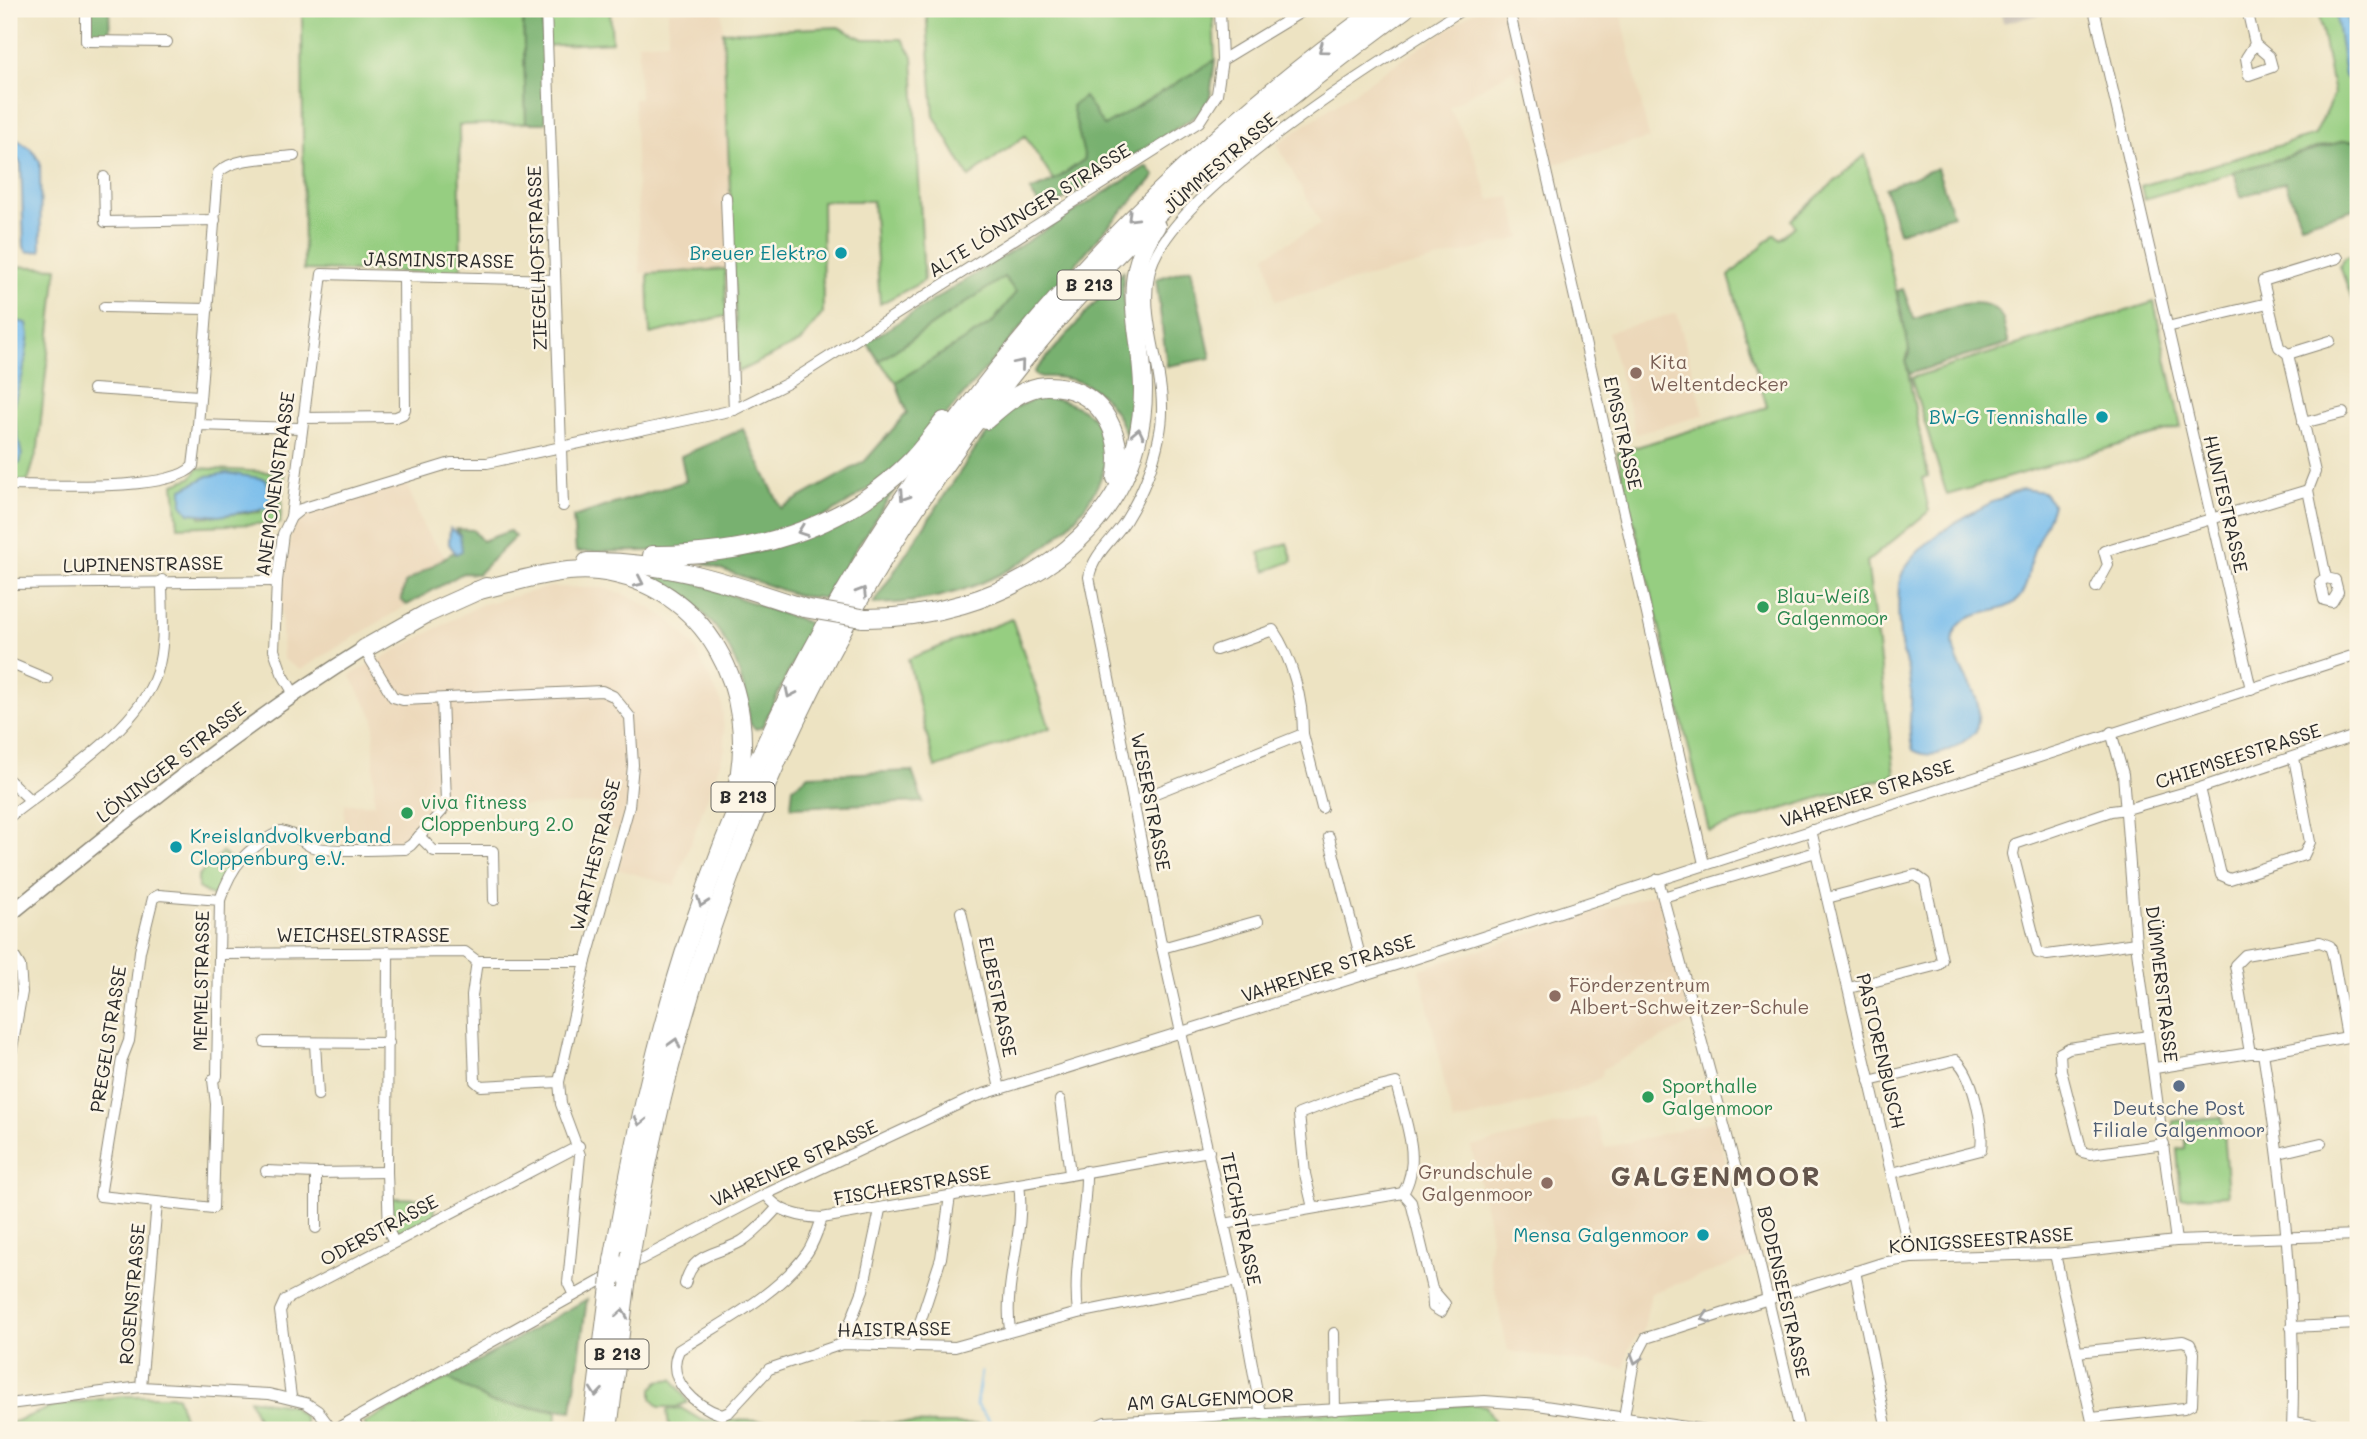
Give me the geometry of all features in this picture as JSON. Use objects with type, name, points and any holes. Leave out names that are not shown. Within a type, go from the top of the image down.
[{"type":"highway","name":"B 213","points":[[593,1430],[613,1261],[633,1154],[659,1042],[691,931],[725,838],[768,739],[844,592],[918,475],[986,381],[1044,310],[1174,175],[1256,102],[1378,9]]},
{"type":"highway","name":"B 213","points":[[608,1430],[631,1253],[670,1059],[706,937],[740,843],[781,747],[817,674],[893,541],[949,457],[1004,382],[1058,318],[1181,191],[1248,131],[1405,9]]},
{"type":"highway","name":"B 213","points":[[476,591],[545,567],[625,561],[704,575],[804,608],[862,618],[898,619],[935,613],[1007,590],[1071,547],[1090,528],[1112,496],[1133,455],[1140,426],[1142,367],[1133,281],[1141,250],[1155,228],[1185,195],[1245,142],[1248,131]]},
{"type":"highway","points":[[625,561],[643,555],[703,555],[761,546],[819,525],[886,483],[911,461],[972,386],[986,381]]},
{"type":"highway","points":[[949,457],[962,451],[986,420],[1012,398],[1045,386],[1071,391],[1098,405],[1111,422],[1118,443],[1118,469],[1112,496]]},
{"type":"highway","name":"B 213","points":[[476,591],[543,575],[597,571],[629,578],[652,589],[682,608],[707,632],[728,665],[740,703],[744,740],[739,780],[725,838]]},
{"type":"highway","points":[[364,649],[426,614],[476,591]]},
{"type":"street","points":[[86,9],[86,41],[167,41]]},
{"type":"street","name":"ZIEGELHOFSTRASSE","points":[[546,9],[563,506]]},
{"type":"street","name":"ALTE LÖNINGER STRASSE","points":[[291,517],[301,509],[430,468],[451,463],[487,463],[734,410],[788,383],[1199,122],[1217,94],[1222,60],[1220,9]]},
{"type":"street","points":[[1222,60],[1306,9]]},
{"type":"street","name":"JÜMMESTRASSE","points":[[1089,577],[1094,561],[1125,522],[1153,465],[1160,432],[1163,389],[1147,292],[1152,260],[1163,240],[1194,204],[1248,158],[1330,96],[1463,9]]},
{"type":"street","name":"EMSSTRASSE","points":[[1509,9],[1704,864]]},
{"type":"street","name":"HUNTESTRASSE","points":[[2094,9],[2251,689]]},
{"type":"street","points":[[2247,9],[2255,44]]},
{"type":"street","points":[[9,485],[80,485],[178,477],[193,466],[208,309],[216,182],[224,167],[294,156]]},
{"type":"street","points":[[104,177],[105,222],[215,220]]},
{"type":"street","points":[[726,197],[734,410]]},
{"type":"street","points":[[2326,578],[2308,490],[2315,472],[2288,354],[2279,347],[2263,281],[2338,258]]},
{"type":"street","name":"JASMINSTRASSE","points":[[322,275],[554,280]]},
{"type":"street","name":"ANEMONENSTRASSE","points":[[294,694],[282,673],[274,650],[277,581],[284,534],[291,517],[322,275]]},
{"type":"street","points":[[198,425],[301,423],[403,414],[404,277]]},
{"type":"street","points":[[2167,327],[2269,303]]},
{"type":"street","points":[[104,307],[208,309]]},
{"type":"street","points":[[2288,354],[2330,341]]},
{"type":"street","points":[[93,389],[199,396]]},
{"type":"street","points":[[2303,423],[2343,414]]},
{"type":"street","points":[[2096,587],[2108,565],[2104,551],[2308,490]]},
{"type":"street","name":"WESERSTRASSE","points":[[1089,577],[1162,948],[1183,1033]]},
{"type":"street","points":[[9,817],[122,727],[139,709],[150,690],[160,658],[162,580]]},
{"type":"street","name":"LUPINENSTRASSE","points":[[9,584],[162,580],[277,581]]},
{"type":"street","points":[[1216,650],[1273,630],[1287,649],[1303,721],[1303,734],[1322,808]]},
{"type":"street","name":"LÖNINGER STRASSE","points":[[9,915],[174,782],[294,694],[364,649]]},
{"type":"street","name":"WARTHESTRASSE","points":[[364,649],[393,697],[403,700],[602,691],[613,696],[630,717],[633,765],[629,807],[586,961],[559,1082],[561,1104],[579,1146],[580,1167],[568,1283],[574,1295]]},
{"type":"street","name":"VAHRENER STRASSE","points":[[333,1430],[574,1295],[766,1194],[974,1097],[1365,975],[2358,654]]},
{"type":"street","points":[[9,663],[47,678]]},
{"type":"street","name":"MEMELSTRASSE","points":[[158,1203],[213,1208],[216,1104],[213,1080],[217,1076],[220,900],[239,858],[281,831],[301,837],[310,846],[332,849],[405,849],[442,811],[446,801],[442,699]]},
{"type":"street","name":"DÜMMERSTRASSE","points":[[2111,732],[2123,774],[2136,943],[2148,1036],[2155,1068],[2176,1241]]},
{"type":"street","points":[[1133,802],[1303,734]]},
{"type":"street","name":"CHIEMSEESTRASSE","points":[[2136,943],[2048,955],[2038,953],[2013,854],[2015,844],[2110,811],[2127,809],[2200,788],[2358,735]]},
{"type":"street","points":[[2200,788],[2221,875],[2230,878],[2304,855],[2310,842],[2294,758]]},
{"type":"street","points":[[9,780],[30,800]]},
{"type":"street","name":"PASTORENBUSCH","points":[[1811,830],[1911,1258]]},
{"type":"street","points":[[419,836],[434,851],[493,851],[494,900]]},
{"type":"street","points":[[1329,837],[1365,975]]},
{"type":"street","points":[[1663,897],[1816,852]]},
{"type":"street","points":[[1827,898],[1915,875],[1925,882],[1942,960],[1938,965],[1849,988]]},
{"type":"street","name":"BODENSEESTRASSE","points":[[1658,879],[1744,1197],[1799,1430]]},
{"type":"street","name":"PREGELSTRASSE","points":[[158,1203],[100,1196],[121,1059],[129,1041],[140,951],[153,898],[159,895],[220,900]]},
{"type":"street","name":"ELBESTRASSE","points":[[961,912],[1000,1089]]},
{"type":"street","points":[[1162,948],[1258,921]]},
{"type":"street","points":[[2155,1068],[2250,1052],[2263,1053],[2353,1036],[2330,946],[2320,942],[2245,955],[2235,965],[2250,1052]]},
{"type":"street","points":[[9,948],[20,966],[22,992],[9,1065]]},
{"type":"street","points":[[388,952],[387,1172],[389,1232],[394,1242]]},
{"type":"street","name":"WEICHSELSTRASSE","points":[[220,954],[465,952],[477,961],[586,961]]},
{"type":"street","points":[[477,961],[472,996],[475,1081],[481,1086],[559,1082]]},
{"type":"street","name":"TEICHSTRASSE","points":[[1183,1033],[1237,1281],[1261,1414]]},
{"type":"street","points":[[2148,1036],[2069,1048],[2060,1053],[2061,1070],[2082,1152],[2090,1154],[2164,1144]]},
{"type":"street","points":[[265,1042],[389,1043]]},
{"type":"street","points":[[315,1043],[318,1095]]},
{"type":"street","points":[[2263,1053],[2279,1153],[2287,1236],[2292,1426],[2346,1430]]},
{"type":"street","points":[[1869,1080],[1956,1060],[1966,1068],[1973,1090],[1981,1150],[1892,1172]]},
{"type":"street","points":[[1313,1208],[1305,1174],[1298,1114],[1351,1094],[1396,1083],[1414,1164],[1412,1179],[1403,1194]]},
{"type":"street","points":[[1060,1100],[1070,1173]]},
{"type":"street","points":[[2279,1153],[2321,1143]]},
{"type":"street","name":"ODERSTRASSE","points":[[291,1397],[281,1305],[285,1300],[579,1146]]},
{"type":"street","name":"FISCHERSTRASSE","points":[[778,1207],[796,1215],[822,1218],[1209,1151]]},
{"type":"street","points":[[266,1171],[387,1172]]},
{"type":"street","points":[[1079,1313],[1076,1264],[1085,1211],[1086,1171]]},
{"type":"street","points":[[316,1173],[316,1228]]},
{"type":"street","points":[[1010,1331],[1009,1284],[1021,1220],[1019,1184]]},
{"type":"street","points":[[685,1284],[689,1267],[697,1260],[745,1239],[778,1207],[766,1194]]},
{"type":"street","points":[[1224,1224],[1403,1194]]},
{"type":"street","points":[[1403,1194],[1410,1202],[1432,1289]]},
{"type":"street","points":[[912,1347],[941,1258],[950,1196]]},
{"type":"street","name":"ROSENSTRASSE","points":[[141,1387],[158,1203]]},
{"type":"street","points":[[842,1344],[863,1290],[880,1210]]},
{"type":"street","name":"HAISTRASSE","points":[[822,1218],[809,1250],[790,1274],[758,1299],[679,1350],[670,1367],[691,1398],[722,1415],[729,1412],[769,1369],[842,1344],[955,1347],[1079,1313],[1237,1281]]},
{"type":"street","name":"KÖNIGSSEESTRASSE","points":[[1624,1417],[1634,1361],[1646,1338],[1855,1271],[1911,1258],[2055,1254],[2176,1241],[2358,1235]]},
{"type":"street","points":[[2055,1254],[2094,1430]]},
{"type":"street","points":[[1855,1271],[1887,1430]]},
{"type":"street","points":[[2291,1327],[2358,1324]]},
{"type":"street","points":[[1334,1333],[1335,1410]]},
{"type":"street","points":[[2077,1352],[2183,1341],[2190,1344],[2194,1353],[2192,1404],[2184,1408],[2092,1418]]},
{"type":"street","points":[[9,1404],[141,1387],[291,1397],[318,1410],[333,1430]]},
{"type":"street","name":"AM GALGENMOOR","points":[[1090,1430],[1105,1422],[1485,1401],[1624,1417],[1706,1430]]},
{"type":"street","points":[[353,1420],[360,1430]]},
{"type":"shaded area","points":[[722,9],[734,268],[640,273],[634,99],[640,98],[638,43],[668,41],[668,11]]},
{"type":"shaded area","points":[[1477,9],[1647,9],[1622,17],[1649,138],[1547,166],[1528,78],[1519,80],[1514,69],[1449,107],[1475,157],[1490,200],[1510,197],[1521,238],[1275,301],[1266,255],[1321,224],[1277,144]]},
{"type":"shaded area","points":[[2000,9],[2067,9],[2003,23]]},
{"type":"shaded area","points":[[1677,313],[1704,415],[1636,434],[1608,332]]},
{"type":"shaded area","points":[[405,480],[424,528],[445,557],[405,583],[401,600],[407,605],[300,670],[283,659],[281,607],[291,535],[298,518]]},
{"type":"shaded area","points":[[549,587],[604,588],[636,599],[670,620],[693,645],[722,703],[725,749],[675,886],[618,869],[628,834],[598,826],[600,804],[442,808],[406,844],[343,839],[345,804],[374,804],[374,718],[350,675],[480,605]]},
{"type":"shaded area","name":"Förderzentrum Albert-Schweitzer-Schule","points":[[1657,893],[1691,1023],[1603,1069],[1600,1078],[1575,1090],[1453,1123],[1420,969]]},
{"type":"shaded area","points":[[1594,1116],[1605,1148],[1715,1121],[1751,1258],[1651,1293],[1643,1332],[1635,1338],[1628,1350],[1625,1368],[1508,1351],[1488,1257],[1491,1239],[1488,1218],[1471,1147]]},
{"type":"green space","points":[[88,9],[109,9],[110,37],[89,37]]},
{"type":"green space","points":[[302,9],[523,9],[526,123],[459,125],[461,273],[304,270]]},
{"type":"green space","points":[[523,9],[542,9],[546,123],[526,123]]},
{"type":"green space","points":[[542,9],[610,9],[612,42],[543,46]]},
{"type":"green space","points":[[926,9],[1213,9],[1215,60],[1104,127],[1085,159],[1054,181],[1025,136],[969,177],[934,116]]},
{"type":"green space","points":[[2318,9],[2358,9],[2358,141],[2326,145],[2144,199],[2141,186],[2315,135],[2334,94]]},
{"type":"green space","points":[[838,27],[863,39],[902,39],[913,56],[924,281],[880,304],[873,201],[822,201],[823,313],[800,342],[738,372],[723,32]]},
{"type":"green space","points":[[1215,60],[1210,97],[1199,114],[1044,212],[1030,191],[1054,181],[1085,159],[1072,106],[1084,97],[1104,126]]},
{"type":"green space","points":[[2344,141],[2358,141],[2358,208],[2301,224],[2285,182],[2241,197],[2234,172]]},
{"type":"green space","name":"Blau-Weiß Galgenmoor","points":[[1865,155],[1909,348],[1906,362],[1928,476],[1922,478],[1929,511],[1867,562],[1895,775],[1709,831],[1617,453],[1767,407],[1729,276],[1775,234],[1780,239],[1795,226],[1791,220]]},
{"type":"green space","points":[[1147,166],[1155,176],[1103,232],[910,457],[877,483],[802,528],[762,541],[693,550],[576,552],[573,517],[686,481],[681,456],[743,429],[781,508],[865,461],[907,413],[896,382],[992,323],[1016,292],[1004,277],[879,361],[867,342]]},
{"type":"green space","points":[[1937,168],[1953,215],[1899,232],[1885,188]]},
{"type":"green space","points":[[2358,253],[2358,317],[2340,266],[2344,258]]},
{"type":"green space","points":[[9,266],[57,268],[38,448],[28,481],[9,481]]},
{"type":"green space","points":[[1191,268],[1211,358],[1167,366],[1156,279]]},
{"type":"green space","points":[[725,269],[726,316],[650,334],[648,274]]},
{"type":"green space","points":[[1123,271],[1132,372],[1126,435],[1112,408],[1094,389],[1069,379],[1038,377],[1034,372]]},
{"type":"green space","points":[[1004,277],[1017,292],[992,323],[896,382],[879,361]]},
{"type":"green space","points":[[1903,289],[1914,319],[1972,303],[1993,308],[2001,316],[2009,343],[1909,374],[1906,362],[1910,354],[1897,291]]},
{"type":"green space","points":[[2154,302],[2181,427],[1947,495],[1911,378]]},
{"type":"green space","points":[[1041,396],[1075,406],[1096,420],[1105,439],[1106,461],[1098,484],[1084,507],[1065,529],[1043,548],[984,582],[941,596],[873,604],[979,443],[1008,411]]},
{"type":"green space","points":[[198,468],[284,473],[280,523],[178,527],[174,484],[191,478]],"holes":[[[208,476],[260,512],[200,517],[196,483]]]},
{"type":"green space","points":[[889,489],[895,489],[824,598],[799,596],[703,563],[770,549]]},
{"type":"green space","points":[[456,529],[473,530],[482,541],[510,531],[515,537],[478,574],[463,573],[407,605],[401,600],[405,583],[452,553],[456,554],[460,535]]},
{"type":"green space","points":[[1287,543],[1293,561],[1266,571],[1259,553]]},
{"type":"green space","points":[[651,573],[678,576],[812,624],[762,727],[756,729],[750,724],[740,676],[733,655],[722,636],[693,604],[650,579]]},
{"type":"green space","points":[[1012,619],[1050,728],[935,768],[908,659]]},
{"type":"green space","points":[[912,771],[923,802],[791,807],[793,787],[809,775]]},
{"type":"green space","points":[[222,852],[234,863],[216,898],[198,888],[198,876]]},
{"type":"green space","points":[[2222,1117],[2228,1195],[2181,1198],[2177,1149],[2185,1148],[2185,1138],[2175,1138],[2173,1121]]},
{"type":"green space","points":[[391,1198],[434,1199],[435,1216],[397,1232],[392,1224]]},
{"type":"green space","points":[[587,1299],[572,1411],[492,1403],[448,1378]]},
{"type":"green space","points":[[448,1378],[492,1403],[557,1411],[556,1430],[367,1430],[364,1423]]},
{"type":"green space","points":[[673,1379],[688,1402],[676,1407],[659,1407],[652,1398],[652,1389],[659,1381]]},
{"type":"green space","points":[[125,1396],[177,1396],[188,1430],[9,1430],[9,1424],[57,1405]]},
{"type":"green space","points":[[249,1399],[290,1405],[304,1417],[306,1430],[262,1430]]},
{"type":"green space","points":[[1475,1404],[1486,1406],[1499,1430],[1094,1430],[1109,1424]]},
{"type":"green space","points":[[681,1408],[701,1420],[1064,1426],[1065,1430],[673,1430],[669,1427],[667,1410]]},
{"type":"water","points":[[2335,9],[2345,9],[2358,65],[2358,91],[2345,76]]},
{"type":"water","points":[[9,134],[32,150],[40,162],[41,251],[27,252],[24,247],[21,164],[9,148]]},
{"type":"water","points":[[17,321],[27,323],[29,335],[23,374],[12,409],[22,456],[20,463],[9,466],[9,330]]},
{"type":"water","points":[[227,473],[265,479],[271,497],[270,508],[219,516],[189,513],[182,504],[182,489],[208,476]]},
{"type":"water","points":[[2023,489],[2043,492],[2053,504],[2035,547],[2024,589],[2011,604],[1976,615],[1961,623],[1953,639],[1957,658],[1978,705],[1976,732],[1946,751],[1921,754],[1913,750],[1911,742],[1911,686],[1899,629],[1899,585],[1904,570],[1915,555],[1950,526],[1990,503]]},
{"type":"water","points":[[450,528],[460,535],[462,551],[456,554],[449,544]]},
{"type":"waterway","points":[[981,1372],[976,1405],[989,1420],[990,1426],[1000,1430]]},
{"type":"place","name":"Breuer Elektro","points":[[841,253]]},
{"type":"place","name":"Kita Weltentdecker","points":[[1636,373]]},
{"type":"place","name":"BW-G Tennishalle","points":[[2102,417]]},
{"type":"place","name":"Blau-Weiß Galgenmoor","points":[[1763,607]]},
{"type":"place","name":"viva fitness Cloppenburg 2.0","points":[[407,813]]},
{"type":"place","name":"Kreislandvolkverband Cloppenburg e.V.","points":[[176,847]]},
{"type":"place","name":"Förderzentrum Albert-Schweitzer-Schule","points":[[1555,996]]},
{"type":"place","name":"Deutsche Post Filiale Galgenmoor","points":[[2179,1086]]},
{"type":"place","name":"Sporthalle Galgenmoor","points":[[1648,1097]]},
{"type":"place","name":"Grundschule Galgenmoor","points":[[1547,1183]]},
{"type":"place","name":"Mensa Galgenmoor","points":[[1703,1235]]},
{"type":"district","name":"GALGENMOOR","points":[[1716,1177]]}]
